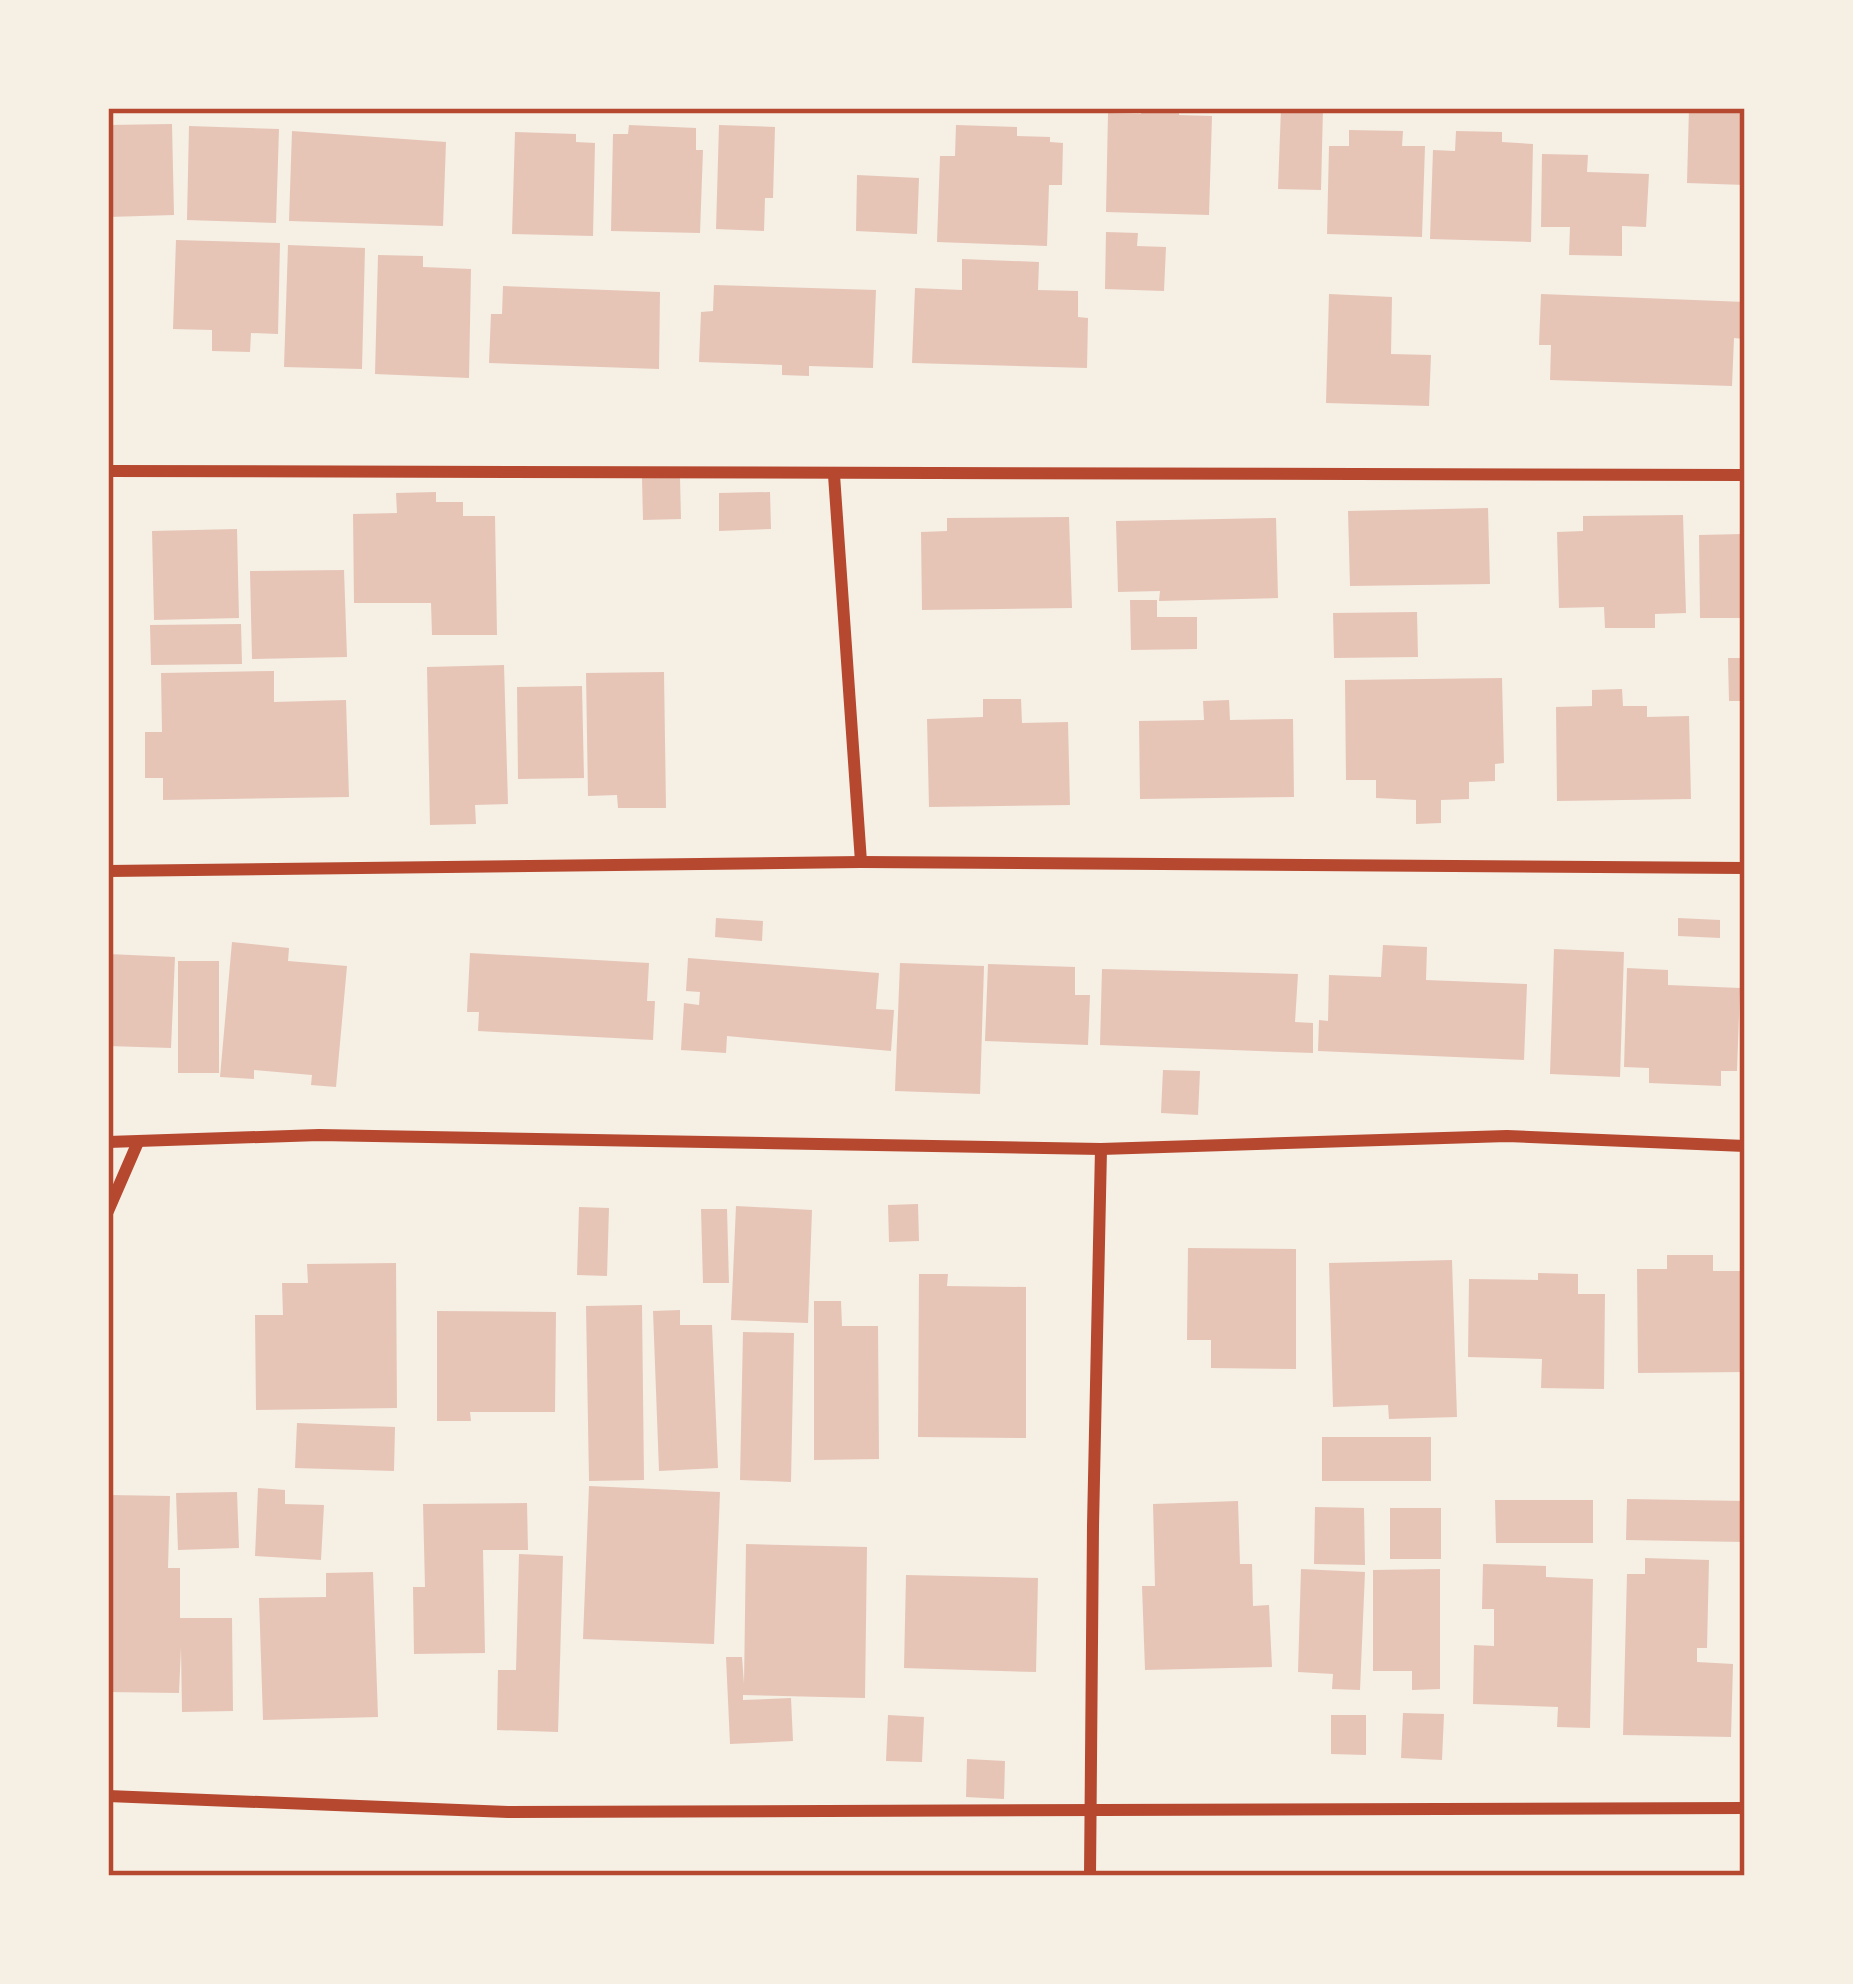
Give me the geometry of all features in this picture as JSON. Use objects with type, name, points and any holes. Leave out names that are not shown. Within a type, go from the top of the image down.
[{"type":"street","points":[[108,471],[1745,475]]},
{"type":"street","points":[[834,475],[861,862]]},
{"type":"street","points":[[108,871],[861,862],[1745,868]]},
{"type":"street","points":[[108,1142],[319,1136],[1101,1149],[1508,1136],[1745,1146]]},
{"type":"street","points":[[108,1211],[137,1142]]},
{"type":"street","points":[[1090,1876],[1101,1149]]},
{"type":"street","points":[[108,1796],[508,1812],[1745,1808]]},
{"type":"building","points":[[1141,108],[1179,108],[1179,115],[1212,116],[1209,215],[1106,212],[1108,113],[1141,114]]},
{"type":"building","points":[[1281,108],[1323,108],[1321,190],[1278,189]]},
{"type":"building","points":[[1689,108],[1745,108],[1745,185],[1687,183]]},
{"type":"building","points":[[172,124],[174,215],[108,217],[108,125]]},
{"type":"building","points":[[629,125],[696,128],[696,150],[703,150],[700,233],[611,231],[613,134],[628,134]]},
{"type":"building","points":[[719,125],[775,127],[773,198],[765,198],[764,231],[716,229]]},
{"type":"building","points":[[956,125],[1017,127],[1017,136],[1050,137],[1050,142],[1063,143],[1062,185],[1049,185],[1047,246],[937,242],[940,156],[955,156]]},
{"type":"building","points":[[189,126],[279,129],[276,223],[187,220]]},
{"type":"building","points":[[1349,130],[1403,131],[1402,146],[1425,146],[1422,237],[1327,234],[1329,146],[1349,146]]},
{"type":"building","points":[[292,131],[446,142],[443,226],[289,221]]},
{"type":"building","points":[[1456,131],[1502,132],[1502,142],[1533,144],[1531,242],[1430,239],[1433,150],[1455,151]]},
{"type":"building","points":[[515,132],[576,134],[576,142],[595,143],[593,236],[512,234]]},
{"type":"building","points":[[1542,154],[1588,155],[1587,172],[1649,174],[1646,227],[1622,226],[1622,256],[1569,255],[1570,227],[1541,227]]},
{"type":"building","points":[[857,175],[919,178],[917,234],[856,231]]},
{"type":"building","points":[[1106,232],[1138,233],[1137,246],[1166,247],[1164,291],[1105,289]]},
{"type":"building","points":[[176,240],[280,243],[278,334],[251,333],[250,352],[212,351],[212,330],[173,329]]},
{"type":"building","points":[[288,245],[365,248],[362,369],[284,367]]},
{"type":"building","points":[[378,255],[423,256],[423,267],[471,269],[469,378],[375,374]]},
{"type":"building","points":[[962,259],[1039,262],[1038,290],[1078,291],[1078,317],[1088,318],[1087,368],[912,363],[915,288],[962,290]]},
{"type":"building","points":[[714,285],[876,290],[873,368],[809,366],[809,376],[782,375],[782,365],[699,362],[701,312],[713,311]]},
{"type":"building","points":[[503,286],[660,292],[659,369],[489,363],[491,314],[502,314]]},
{"type":"building","points":[[1329,294],[1392,297],[1391,354],[1431,355],[1429,406],[1326,403]]},
{"type":"building","points":[[1541,294],[1745,302],[1743,339],[1734,338],[1732,386],[1550,380],[1551,345],[1539,345]]},
{"type":"building","points":[[642,478],[680,478],[681,519],[643,520]]},
{"type":"building","points":[[436,492],[436,502],[463,502],[463,516],[495,516],[497,635],[432,635],[431,603],[354,603],[353,514],[397,513],[396,493]]},
{"type":"building","points":[[770,492],[771,529],[719,531],[719,493]]},
{"type":"building","points":[[1488,508],[1490,584],[1350,586],[1348,511]]},
{"type":"building","points":[[1683,515],[1686,613],[1655,614],[1655,628],[1605,628],[1604,607],[1559,608],[1557,532],[1583,531],[1583,516]]},
{"type":"building","points":[[1069,517],[1072,608],[922,610],[921,532],[947,531],[947,518]]},
{"type":"building","points":[[1276,518],[1278,598],[1159,601],[1160,591],[1118,592],[1116,521]]},
{"type":"building","points":[[237,529],[239,618],[154,620],[152,531]]},
{"type":"building","points":[[1742,534],[1744,618],[1700,618],[1699,535]]},
{"type":"building","points":[[344,570],[347,657],[252,659],[250,571]]},
{"type":"building","points":[[1130,600],[1157,600],[1157,617],[1197,617],[1197,649],[1131,650]]},
{"type":"building","points":[[1417,612],[1418,657],[1334,658],[1333,613]]},
{"type":"building","points":[[241,624],[242,664],[151,665],[150,625]]},
{"type":"building","points":[[1728,658],[1745,658],[1745,701],[1729,701]]},
{"type":"building","points":[[504,665],[508,804],[475,805],[476,824],[430,825],[427,667]]},
{"type":"building","points":[[274,671],[274,702],[346,700],[349,797],[163,800],[163,778],[145,778],[145,732],[162,732],[161,673]]},
{"type":"building","points":[[664,672],[666,808],[618,808],[617,795],[588,796],[586,673]]},
{"type":"building","points":[[1502,678],[1504,763],[1495,764],[1495,781],[1469,782],[1469,799],[1441,800],[1441,823],[1416,824],[1416,800],[1376,798],[1376,780],[1346,780],[1345,680]]},
{"type":"building","points":[[582,686],[584,778],[518,779],[517,687]]},
{"type":"building","points":[[1622,689],[1623,706],[1647,706],[1647,717],[1689,716],[1691,799],[1557,801],[1556,707],[1592,706],[1592,690]]},
{"type":"building","points":[[983,699],[1021,699],[1022,723],[1068,722],[1070,805],[929,807],[927,719],[983,717]]},
{"type":"building","points":[[1229,700],[1230,720],[1293,719],[1294,797],[1140,799],[1139,721],[1204,720],[1203,701]]},
{"type":"building","points":[[716,918],[763,921],[762,941],[715,937]]},
{"type":"building","points":[[1678,918],[1720,920],[1720,938],[1678,936]]},
{"type":"building","points":[[232,942],[289,948],[288,961],[347,966],[336,1087],[311,1085],[312,1075],[254,1070],[254,1079],[220,1077]]},
{"type":"building","points":[[1383,945],[1427,947],[1426,980],[1527,984],[1524,1060],[1318,1051],[1319,1020],[1328,1021],[1329,975],[1381,977]]},
{"type":"building","points":[[1554,949],[1624,952],[1620,1077],[1550,1074]]},
{"type":"building","points":[[470,953],[649,963],[647,1001],[655,1001],[653,1040],[478,1031],[479,1012],[467,1012]]},
{"type":"building","points":[[108,954],[175,957],[171,1048],[108,1046]]},
{"type":"building","points":[[688,958],[879,973],[876,1009],[894,1010],[891,1051],[727,1036],[726,1053],[681,1050],[684,1003],[699,1005],[700,992],[686,991]]},
{"type":"building","points":[[178,961],[219,961],[219,1073],[178,1073]]},
{"type":"building","points":[[900,963],[984,966],[980,1094],[895,1091]]},
{"type":"building","points":[[988,964],[1075,967],[1075,995],[1090,995],[1088,1045],[985,1041]]},
{"type":"building","points":[[1627,968],[1668,970],[1668,985],[1740,988],[1737,1071],[1721,1071],[1721,1086],[1649,1083],[1649,1068],[1624,1067]]},
{"type":"building","points":[[1102,969],[1298,974],[1295,1022],[1313,1023],[1313,1053],[1100,1045]]},
{"type":"building","points":[[1163,1070],[1200,1071],[1198,1115],[1161,1113]]},
{"type":"building","points":[[918,1204],[919,1241],[889,1242],[888,1205]]},
{"type":"building","points":[[736,1206],[812,1210],[808,1323],[731,1320]]},
{"type":"building","points":[[579,1207],[609,1208],[607,1276],[577,1275]]},
{"type":"building","points":[[701,1209],[727,1209],[729,1283],[703,1283]]},
{"type":"building","points":[[1188,1248],[1296,1249],[1296,1369],[1211,1368],[1211,1340],[1187,1340]]},
{"type":"building","points":[[1667,1255],[1713,1255],[1713,1271],[1745,1271],[1745,1372],[1638,1373],[1637,1269],[1667,1269]]},
{"type":"building","points":[[1452,1260],[1457,1417],[1389,1419],[1388,1405],[1333,1407],[1329,1263]]},
{"type":"building","points":[[396,1263],[397,1408],[256,1410],[255,1315],[283,1315],[282,1283],[308,1283],[307,1264]]},
{"type":"building","points":[[1538,1273],[1578,1274],[1578,1294],[1605,1294],[1604,1389],[1541,1388],[1542,1359],[1468,1357],[1469,1279],[1538,1280]]},
{"type":"building","points":[[919,1274],[948,1274],[947,1286],[1026,1287],[1026,1438],[918,1437]]},
{"type":"building","points":[[814,1301],[841,1301],[842,1326],[878,1326],[879,1459],[814,1460]]},
{"type":"building","points":[[642,1305],[644,1480],[589,1481],[586,1306]]},
{"type":"building","points":[[680,1310],[680,1325],[712,1325],[718,1468],[659,1471],[653,1311]]},
{"type":"building","points":[[437,1311],[556,1312],[555,1412],[470,1412],[471,1421],[437,1421]]},
{"type":"building","points":[[743,1332],[794,1333],[791,1482],[740,1480]]},
{"type":"building","points":[[297,1423],[395,1427],[394,1471],[295,1468]]},
{"type":"building","points":[[1322,1437],[1431,1437],[1431,1481],[1322,1481]]},
{"type":"building","points":[[589,1486],[720,1492],[714,1644],[583,1639]]},
{"type":"building","points":[[258,1488],[285,1490],[285,1504],[324,1505],[321,1560],[255,1556]]},
{"type":"building","points":[[237,1492],[239,1548],[178,1550],[176,1493]]},
{"type":"building","points":[[110,1495],[170,1496],[168,1568],[180,1568],[180,1618],[232,1618],[233,1711],[182,1712],[181,1647],[179,1693],[108,1692]]},
{"type":"building","points":[[1627,1499],[1745,1501],[1745,1542],[1626,1540]]},
{"type":"building","points":[[1495,1500],[1593,1500],[1593,1543],[1496,1543]]},
{"type":"building","points":[[1238,1501],[1240,1564],[1252,1564],[1253,1606],[1269,1605],[1272,1667],[1145,1670],[1142,1586],[1155,1586],[1153,1504]]},
{"type":"building","points":[[527,1503],[528,1550],[483,1550],[485,1653],[414,1654],[413,1587],[425,1587],[423,1504]]},
{"type":"building","points":[[1315,1507],[1364,1508],[1365,1565],[1314,1564]]},
{"type":"building","points":[[1390,1508],[1441,1508],[1441,1559],[1390,1559]]},
{"type":"building","points":[[746,1544],[867,1547],[865,1698],[743,1695],[743,1700],[791,1698],[793,1741],[730,1744],[726,1657],[742,1657],[744,1684]]},
{"type":"building","points":[[519,1554],[563,1556],[558,1732],[497,1730],[498,1670],[516,1670]]},
{"type":"building","points":[[1645,1558],[1709,1560],[1707,1648],[1697,1648],[1697,1662],[1733,1664],[1731,1737],[1623,1735],[1627,1574],[1645,1574]]},
{"type":"building","points":[[1483,1564],[1546,1566],[1546,1577],[1593,1579],[1590,1728],[1557,1727],[1558,1707],[1473,1704],[1474,1645],[1494,1646],[1494,1609],[1482,1609]]},
{"type":"building","points":[[1301,1569],[1365,1572],[1360,1690],[1332,1689],[1333,1674],[1298,1672]]},
{"type":"building","points":[[1440,1569],[1440,1689],[1412,1690],[1412,1671],[1373,1671],[1373,1570]]},
{"type":"building","points":[[373,1572],[378,1717],[263,1720],[259,1598],[326,1597],[326,1573]]},
{"type":"building","points":[[906,1575],[1038,1578],[1036,1672],[904,1668]]},
{"type":"building","points":[[1403,1713],[1444,1714],[1442,1760],[1401,1758]]},
{"type":"building","points":[[888,1715],[924,1717],[922,1762],[886,1761]]},
{"type":"building","points":[[1331,1715],[1366,1715],[1366,1755],[1331,1754]]},
{"type":"building","points":[[967,1759],[1005,1761],[1004,1799],[966,1797]]}]
